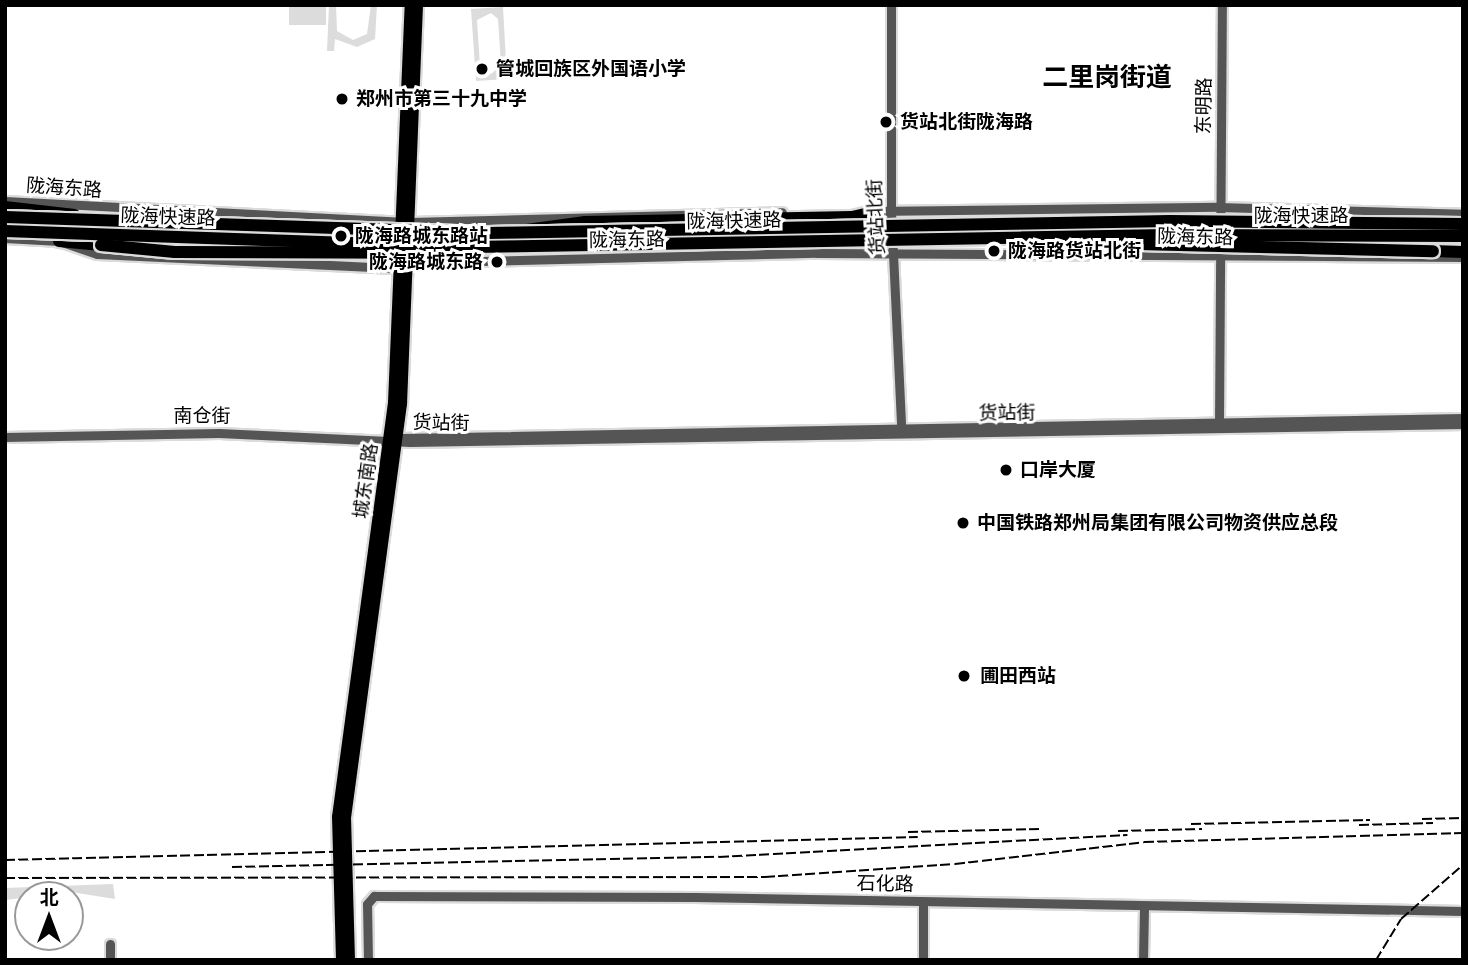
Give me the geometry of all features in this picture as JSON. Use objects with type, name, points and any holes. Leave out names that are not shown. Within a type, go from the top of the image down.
[{"type":"highway","points":[[5,207],[110,221]]},
{"type":"highway","points":[[514,233],[585,222],[852,217],[884,211]]},
{"type":"highway","name":"陇海快速路","points":[[5,217],[514,233],[1170,220],[1463,224]]},
{"type":"highway","name":"陇海快速路","points":[[5,231],[419,246],[1042,237],[1463,236]]},
{"type":"highway","points":[[1042,237],[1130,246],[1433,251],[1463,254]]},
{"type":"highway","points":[[59,240],[175,251],[371,256],[523,245]]},
{"type":"main road","name":"城东南路","points":[[350,960],[346,818],[394,438],[404,267],[410,5]]},
{"type":"main road","name":"城东南路","points":[[405,222],[418,5]]},
{"type":"main road","name":"城东南路","points":[[341,960],[337,817],[394,438]]},
{"type":"street","name":"货站北街","points":[[891,5],[884,211],[896,253],[901,426]]},
{"type":"street","name":"东明路","points":[[1219,421],[1218,207],[1222,5]]},
{"type":"street","name":"陇海东路","points":[[5,201],[405,222],[524,221],[589,214],[1218,207],[1463,214]]},
{"type":"street","name":"陇海东路","points":[[5,238],[59,240],[97,254],[404,267],[504,260],[896,253],[1463,254]]},
{"type":"street","name":"货站街","points":[[394,438],[901,426],[1463,418]]},
{"type":"street","name":"货站街","points":[[394,438],[424,442],[1463,424]]},
{"type":"street","name":"南仓街","points":[[5,437],[219,433],[394,438]]},
{"type":"street","name":"石化路","points":[[368,960],[367,904],[374,896],[923,902],[1144,909],[1463,911]]},
{"type":"street","points":[[923,902],[923,960]]},
{"type":"street","points":[[1143,960],[1144,909]]},
{"type":"street","points":[[110,943],[110,960]]},
{"type":"shaded area","points":[[289,5],[326,5],[326,25],[289,25]]},
{"type":"shaded area","points":[[329,5],[336,5],[337,31],[353,40],[367,34],[371,5],[377,5],[375,39],[357,47],[335,39],[334,51],[327,51]]},
{"type":"shaded area","points":[[503,7],[507,79],[476,81],[471,9]],"holes":[[[491,13],[498,19],[501,65],[491,74],[480,67],[477,20]]]},
{"type":"shaded area","points":[[113,884],[115,899],[84,894],[84,885]]},
{"type":"shaded area","points":[[5,888],[14,888],[14,899],[5,900]]},
{"type":"railway","points":[[1422,819],[1463,818]]},
{"type":"railway","points":[[1191,824],[1370,820]]},
{"type":"railway","points":[[1359,825],[1433,823]]},
{"type":"railway","points":[[908,832],[1041,829]]},
{"type":"railway","points":[[1118,831],[1202,829]]},
{"type":"railway","points":[[5,878],[765,877],[955,864],[1144,842],[1463,833]]},
{"type":"railway","points":[[232,867],[719,857],[1127,835]]},
{"type":"railway","points":[[5,860],[918,837]]},
{"type":"railway","points":[[1376,960],[1401,919],[1463,865]]},
{"type":"place","name":"管城回族区外国语小学","points":[[482,69]]},
{"type":"place","name":"郑州市第三十九中学","points":[[342,99]]},
{"type":"place","name":"货站北街陇海路","points":[[886,122]]},
{"type":"place","name":"陇海路城东路站","points":[[341,236]]},
{"type":"place","name":"陇海路货站北街","points":[[994,251]]},
{"type":"place","name":"陇海路城东路","points":[[497,262]]},
{"type":"place","name":"口岸大厦","points":[[1006,470]]},
{"type":"place","name":"中国铁路郑州局集团有限公司物资供应总段","points":[[963,523]]},
{"type":"place","name":"圃田西站","points":[[964,676]]},
{"type":"district","name":"二里岗街道","points":[[1107,77]]}]
